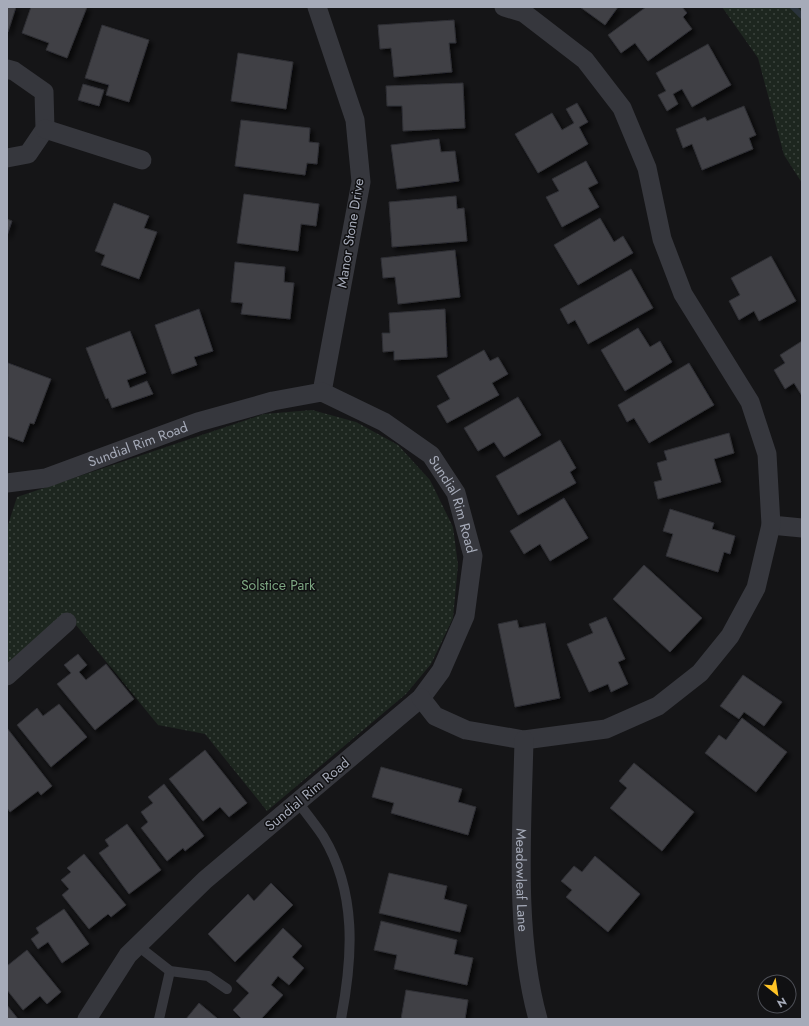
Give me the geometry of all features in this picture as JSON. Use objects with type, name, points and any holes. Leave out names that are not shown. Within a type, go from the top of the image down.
[{"type":"street","name":"Manor Stone Drive","points":[[317,7],[355,120],[361,182],[322,392]]},
{"type":"street","points":[[421,698],[435,716],[466,730],[524,740],[606,729],[658,706],[700,672],[730,636],[756,588],[771,525],[767,454],[750,402],[683,294],[662,239],[647,168],[622,108],[585,60],[524,13],[504,7]]},
{"type":"street","points":[[7,69],[14,71],[44,92],[45,129],[28,154],[7,158]]},
{"type":"street","points":[[45,129],[142,160]]},
{"type":"street","name":"Sundial Rim Road","points":[[7,483],[46,478],[198,422],[273,401],[322,392],[384,422],[431,455],[456,493],[473,556],[465,616],[441,671],[421,698],[205,880],[128,955],[86,1019]]},
{"type":"street","points":[[771,525],[802,528]]},
{"type":"street","points":[[7,676],[68,622]]},
{"type":"street","name":"Meadowleaf Lane","points":[[524,740],[522,846],[524,946],[532,997],[538,1019]]},
{"type":"lane","points":[[297,801],[323,836],[338,868],[348,902],[351,947],[348,987],[341,1019]]},
{"type":"lane","points":[[138,946],[170,971],[208,976],[227,989]]},
{"type":"lane","points":[[159,1019],[170,971]]},
{"type":"green space","points":[[722,7],[802,7],[802,183],[784,155],[758,58]]},
{"type":"green space","name":"Solstice Park","points":[[312,410],[356,422],[398,445],[430,480],[453,527],[458,565],[453,618],[431,664],[406,694],[267,811],[205,734],[158,725],[67,614],[7,668],[7,528],[17,497],[264,414]]},
{"type":"building","points":[[7,7],[16,7],[8,32],[7,32]]},
{"type":"building","points":[[31,7],[87,7],[67,58],[46,50],[49,43],[22,33]]},
{"type":"building","points":[[580,7],[618,7],[605,25]]},
{"type":"building","points":[[646,7],[682,7],[687,13],[683,17],[692,29],[648,61],[635,43],[621,53],[608,35]]},
{"type":"building","points":[[454,20],[456,43],[449,43],[452,72],[394,77],[391,48],[380,49],[378,25]]},
{"type":"building","points":[[102,25],[149,40],[129,102],[106,95],[109,85],[85,78]]},
{"type":"building","points":[[708,44],[731,85],[692,107],[682,89],[673,94],[678,104],[667,111],[658,95],[666,91],[656,73]]},
{"type":"building","points":[[238,53],[293,62],[286,109],[231,101]]},
{"type":"building","points":[[463,83],[465,128],[403,131],[402,106],[387,106],[386,86]]},
{"type":"building","points":[[83,84],[104,90],[99,106],[78,100]]},
{"type":"building","points":[[577,103],[588,122],[579,127],[588,144],[538,173],[515,134],[552,113],[562,130],[574,123],[566,109]]},
{"type":"building","points":[[744,106],[756,135],[749,138],[753,149],[702,170],[692,144],[683,148],[676,129],[705,117],[707,121]]},
{"type":"building","points":[[241,120],[310,128],[309,142],[319,143],[317,164],[307,163],[305,175],[235,166]]},
{"type":"building","points":[[439,139],[441,152],[455,151],[459,181],[397,189],[391,145]]},
{"type":"building","points":[[586,161],[598,183],[588,188],[599,207],[562,227],[546,197],[559,191],[552,179]]},
{"type":"building","points":[[244,194],[319,204],[316,226],[301,224],[298,251],[237,243]]},
{"type":"building","points":[[456,196],[457,209],[464,208],[467,241],[392,247],[389,202]]},
{"type":"building","points":[[114,203],[149,216],[144,228],[157,232],[139,279],[101,265],[105,255],[95,251]]},
{"type":"building","points":[[600,218],[614,242],[623,236],[633,253],[578,285],[554,245]]},
{"type":"building","points":[[7,219],[12,221],[7,236]]},
{"type":"building","points":[[455,250],[460,297],[398,304],[395,277],[383,278],[381,258]]},
{"type":"building","points":[[771,256],[796,301],[759,321],[754,311],[739,320],[729,301],[740,295],[731,278]]},
{"type":"building","points":[[235,262],[285,267],[284,282],[294,283],[290,319],[241,314],[243,303],[231,302]]},
{"type":"building","points":[[631,269],[653,308],[588,344],[575,320],[568,324],[560,309]]},
{"type":"building","points":[[199,309],[213,351],[194,357],[197,365],[172,374],[155,325]]},
{"type":"building","points":[[445,309],[447,357],[394,360],[394,351],[383,352],[382,333],[390,333],[389,313]]},
{"type":"building","points":[[638,328],[650,347],[660,341],[672,362],[625,391],[601,350]]},
{"type":"building","points":[[130,331],[146,373],[127,380],[130,388],[147,381],[153,394],[112,408],[108,398],[106,399],[86,348]]},
{"type":"building","points":[[802,341],[802,396],[794,383],[785,389],[774,370],[785,363],[780,355]]},
{"type":"building","points":[[484,350],[490,361],[498,357],[508,374],[492,383],[499,395],[447,423],[437,406],[450,399],[437,376]]},
{"type":"building","points":[[8,363],[51,379],[34,424],[30,423],[23,442],[7,436]]},
{"type":"building","points":[[689,363],[714,405],[649,443],[634,418],[627,422],[618,405]]},
{"type":"building","points":[[518,397],[541,435],[504,457],[494,442],[478,451],[464,428]]},
{"type":"building","points":[[729,433],[734,453],[714,459],[721,482],[658,499],[654,482],[662,480],[657,463],[667,460],[664,451]]},
{"type":"building","points":[[560,440],[576,468],[570,472],[576,483],[518,515],[496,476]]},
{"type":"building","points":[[564,498],[588,538],[550,561],[540,544],[524,554],[510,531]]},
{"type":"building","points":[[670,509],[714,523],[712,529],[735,536],[730,554],[724,552],[718,572],[666,556],[673,534],[663,531]]},
{"type":"building","points":[[644,565],[702,618],[670,652],[613,599]]},
{"type":"building","points":[[606,617],[625,659],[618,662],[628,684],[611,692],[608,684],[589,692],[567,644],[593,633],[589,624]]},
{"type":"building","points":[[517,620],[519,628],[545,623],[560,698],[515,707],[498,624]]},
{"type":"building","points":[[78,654],[87,665],[79,672],[86,680],[106,664],[134,699],[95,730],[57,684],[71,673],[64,665]]},
{"type":"building","points":[[743,675],[782,702],[764,726],[744,712],[739,719],[720,706]]},
{"type":"building","points":[[59,704],[87,737],[51,767],[17,725],[37,708],[43,716]]},
{"type":"building","points":[[742,718],[787,752],[756,792],[705,753],[719,735],[726,740]]},
{"type":"building","points":[[7,728],[52,786],[41,795],[38,791],[10,812],[7,808]]},
{"type":"building","points":[[205,750],[247,803],[229,817],[220,807],[203,821],[169,779]]},
{"type":"building","points":[[634,763],[694,812],[662,851],[610,808],[627,788],[619,781]]},
{"type":"building","points":[[381,767],[462,789],[458,802],[476,807],[468,835],[391,813],[394,803],[372,797]]},
{"type":"building","points":[[164,784],[204,836],[185,851],[183,848],[167,861],[141,828],[148,822],[141,812],[153,803],[148,797]]},
{"type":"building","points":[[127,824],[161,870],[129,894],[99,853],[109,846],[105,840]]},
{"type":"building","points":[[84,854],[126,905],[111,917],[108,914],[89,929],[62,895],[69,889],[61,880],[71,872],[67,868]]},
{"type":"building","points":[[595,856],[640,894],[608,932],[566,897],[572,890],[561,881],[574,866],[582,872]]},
{"type":"building","points":[[389,873],[447,886],[444,899],[467,905],[460,932],[379,913]]},
{"type":"building","points":[[271,883],[293,905],[235,962],[208,934],[248,894],[254,901]]},
{"type":"building","points":[[64,909],[89,944],[62,963],[48,942],[38,949],[31,939],[39,933],[36,928]]},
{"type":"building","points":[[381,921],[457,940],[454,954],[473,958],[467,985],[394,969],[397,955],[374,950]]},
{"type":"building","points":[[283,928],[302,946],[292,957],[304,968],[289,985],[278,976],[271,985],[283,995],[261,1019],[242,1019],[233,1010],[249,993],[236,981]]},
{"type":"building","points":[[27,950],[61,992],[47,1004],[40,996],[23,1010],[7,990],[7,966]]},
{"type":"building","points":[[406,990],[468,1000],[465,1019],[401,1019]]},
{"type":"building","points":[[199,1003],[218,1019],[186,1019]]},
{"type":"building","points":[[7,1005],[18,1019],[7,1019]]},
{"type":"waterway","points":[[793,7],[802,16]]}]
